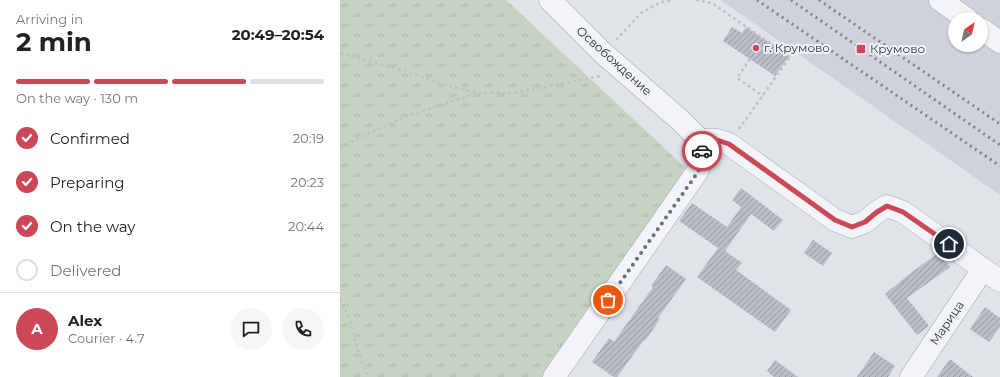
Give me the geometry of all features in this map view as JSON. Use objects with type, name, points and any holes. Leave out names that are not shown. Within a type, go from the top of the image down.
[{"type":"street","name":"Освобождение","points":[[550,0],[603,53],[680,120],[700,140]]},
{"type":"street","points":[[940,0],[957,12]]},
{"type":"street","points":[[988,34],[1000,42]]},
{"type":"street","points":[[554,377],[698,172],[703,156],[700,140],[717,140],[729,144],[835,220],[852,227],[865,222],[887,206],[903,212],[992,275]]},
{"type":"street","name":"Марица","points":[[911,377],[992,275]]},
{"type":"path","points":[[603,53],[641,13],[661,2],[673,0]]},
{"type":"path","points":[[696,0],[713,2],[790,56]]},
{"type":"path","points":[[729,144],[794,51]]},
{"type":"path","points":[[340,53],[408,72],[449,86],[478,93],[515,93],[624,71]]},
{"type":"path","points":[[750,59],[737,78],[762,96]]},
{"type":"path","points":[[340,147],[404,117],[478,93]]},
{"type":"path","points":[[340,299],[350,317],[358,351],[368,377]]},
{"type":"shaded area","points":[[720,0],[1000,0],[1000,195],[794,51]]},
{"type":"green space","points":[[340,0],[506,0],[690,172],[542,377],[340,377]]},
{"type":"building","name":"г. Крумово","points":[[732,27],[742,33],[746,27],[789,56],[775,76],[723,41]]},
{"type":"building","points":[[741,188],[783,220],[774,231],[751,214],[725,251],[742,263],[736,270],[791,310],[775,332],[697,277],[718,248],[679,221],[692,203],[727,227],[741,207],[732,200]]},
{"type":"building","points":[[813,240],[832,253],[823,266],[804,253]]},
{"type":"building","points":[[938,253],[950,267],[907,298],[929,326],[917,335],[885,294]]},
{"type":"building","points":[[666,265],[686,279],[658,318],[660,319],[645,341],[644,340],[617,377],[614,377],[592,362],[609,338],[614,342],[653,287],[651,286]]},
{"type":"building","points":[[985,307],[1000,318],[1000,327],[989,342],[970,329]]},
{"type":"building","points":[[874,352],[895,366],[888,377],[857,377]]},
{"type":"building","points":[[950,359],[973,377],[937,377]]},
{"type":"building","points":[[775,360],[798,377],[774,377],[767,371]]},
{"type":"railway","points":[[757,0],[1000,166]]},
{"type":"railway","points":[[791,0],[1000,145]]},
{"type":"railway","points":[[819,0],[1000,124]]},
{"type":"way so far","points":[[608,300],[698,172],[703,156],[702,151]]},
{"type":"place","name":"г. Крумово","points":[[756,48]]},
{"type":"place","name":"Крумово","points":[[861,49]]},
{"type":"route","points":[[702,151],[700,140],[717,140],[729,144],[835,220],[852,227],[865,222],[887,206],[903,212],[949,244]]}]
